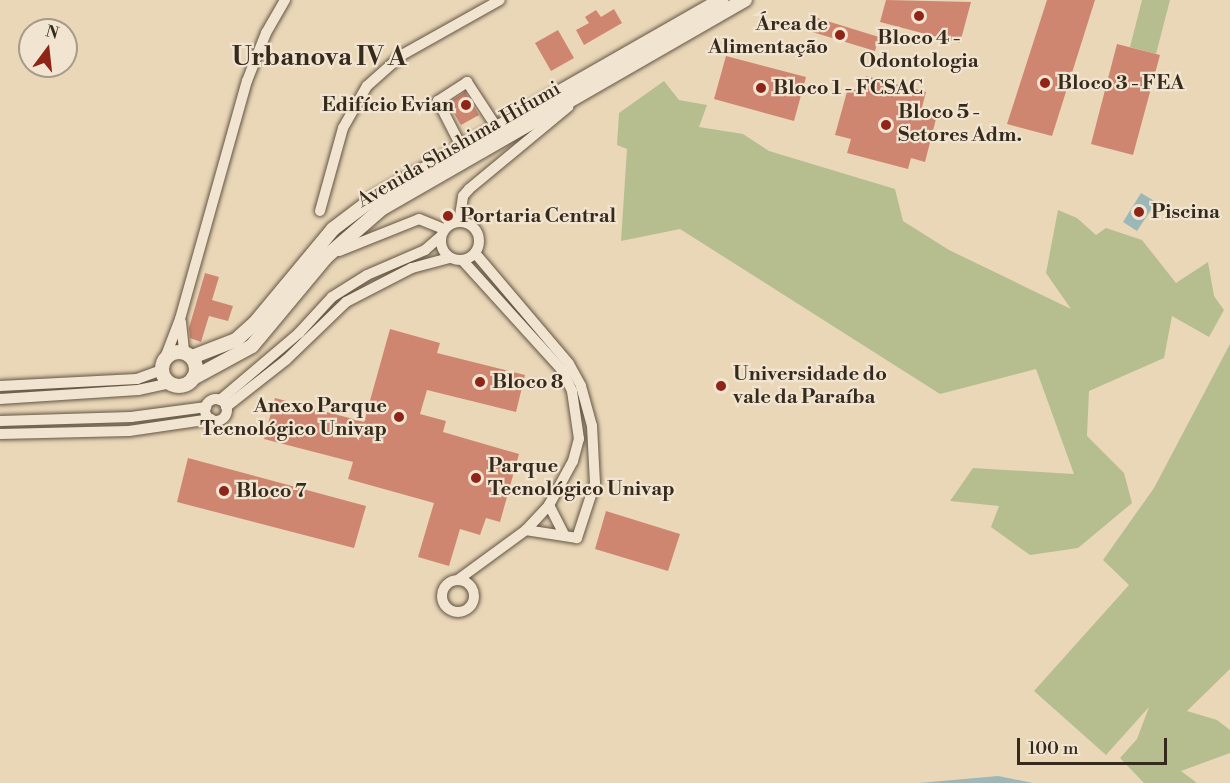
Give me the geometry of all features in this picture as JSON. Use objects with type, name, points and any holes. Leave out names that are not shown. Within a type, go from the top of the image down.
[{"type":"street","points":[[170,383],[163,364],[180,319],[247,81],[266,33],[285,0]]},
{"type":"street","points":[[320,211],[343,128],[367,86],[402,55],[500,0]]},
{"type":"street","name":"Avenida Shishima Hifumi","points":[[194,378],[259,340],[327,256],[377,204],[462,148],[721,0]]},
{"type":"street","name":"Avenida Shishima Hifumi","points":[[188,355],[236,340],[255,323],[333,229],[584,94],[745,0]]},
{"type":"street","points":[[462,148],[438,101],[467,82],[497,128]]},
{"type":"street","points":[[0,434],[129,431],[222,419],[223,403],[298,333],[332,297],[367,275],[425,250],[459,222],[463,196],[469,189],[584,94]]},
{"type":"street","points":[[327,256],[419,219],[443,233]]},
{"type":"street","points":[[459,222],[476,230],[479,242],[475,253],[463,261]]},
{"type":"street","points":[[443,233],[441,249],[449,258]]},
{"type":"street","points":[[475,253],[569,364],[581,386],[592,426],[595,483],[577,538],[526,530]]},
{"type":"street","points":[[0,421],[131,417],[206,407],[210,401],[223,403],[286,360],[346,302],[412,268],[449,258],[463,261],[562,370],[572,391],[579,439],[573,462],[549,505],[526,530],[477,568],[450,582],[443,589],[442,599],[448,608],[458,612],[469,608],[475,599],[473,588],[477,568]]},
{"type":"street","points":[[0,399],[138,390],[170,383],[180,386],[194,378],[196,368],[188,355],[180,319]]},
{"type":"street","points":[[0,386],[137,379],[163,364],[188,355]]},
{"type":"street","points":[[206,407],[211,419]]},
{"type":"street","points":[[549,505],[564,535]]},
{"type":"street","points":[[459,579],[473,588]]},
{"type":"green space","points":[[1142,0],[1170,0],[1156,54],[1130,47]]},
{"type":"green space","points":[[664,81],[679,100],[707,105],[699,127],[743,134],[769,151],[895,189],[903,221],[949,250],[1071,309],[1046,273],[1058,210],[1077,218],[1096,235],[1106,228],[1142,240],[1176,283],[1208,262],[1214,296],[1224,310],[1209,337],[1172,316],[1164,358],[1089,391],[1087,436],[1124,473],[1132,503],[1078,548],[1030,555],[991,527],[999,506],[950,501],[973,468],[1074,474],[1036,369],[940,394],[680,229],[621,241],[627,149],[617,145],[619,113]]},
{"type":"green space","points":[[1230,344],[1230,669],[1187,711],[1217,720],[1230,730],[1230,753],[1181,771],[1197,783],[1144,783],[1120,758],[1137,739],[1149,707],[1106,755],[1034,691],[1129,585],[1103,560],[1154,488]]},
{"type":"water","name":"Piscina","points":[[1141,193],[1156,202],[1137,231],[1123,222]]},
{"type":"water","points":[[998,776],[1033,783],[919,783]]},
{"type":"building","name":"Bloco 4 - Odontologia","points":[[886,0],[971,2],[960,43],[880,22]]},
{"type":"building","name":"Bloco 3 - FEA","points":[[1047,0],[1095,0],[1052,136],[1007,124]]},
{"type":"building","points":[[614,9],[622,23],[584,45],[576,30],[589,23],[585,17],[596,10],[601,17]]},
{"type":"building","name":"Área de Alimentação","points":[[814,17],[879,37],[875,51],[809,31]]},
{"type":"building","points":[[558,30],[574,58],[551,71],[535,43]]},
{"type":"building","points":[[1117,44],[1160,55],[1133,155],[1091,144]]},
{"type":"building","name":"Bloco 1 - FCSAC","points":[[726,56],[806,77],[794,121],[714,99]]},
{"type":"building","name":"Bloco 5 - Setores Adm.","points":[[866,76],[926,92],[921,111],[937,115],[925,162],[911,158],[908,169],[847,153],[851,139],[835,135],[848,88],[862,92]]},
{"type":"building","name":"Edifício Evian","points":[[465,92],[479,115],[461,125],[448,103]]},
{"type":"building","points":[[205,273],[219,277],[212,300],[233,306],[228,321],[209,316],[201,342],[190,338],[189,328]]},
{"type":"building","points":[[390,329],[440,343],[437,353],[525,375],[516,412],[427,390],[420,414],[446,421],[443,432],[519,454],[500,522],[486,518],[480,535],[460,529],[449,566],[418,557],[434,503],[348,479],[353,462],[264,439],[275,398],[364,422]]},
{"type":"building","points":[[188,458],[366,506],[354,548],[177,502]]},
{"type":"building","points":[[606,511],[680,534],[668,571],[595,549]]},
{"type":"place","name":"Bloco 4 - Odontologia","points":[[919,16]]},
{"type":"place","name":"Área de Alimentação","points":[[840,35]]},
{"type":"place","name":"Bloco 3 - FEA","points":[[1045,83]]},
{"type":"place","name":"Bloco 1 - FCSAC","points":[[761,88]]},
{"type":"place","name":"Edifício Evian","points":[[466,105]]},
{"type":"place","name":"Bloco 5 - Setores Adm.","points":[[886,125]]},
{"type":"place","name":"Piscina","points":[[1139,212]]},
{"type":"place","name":"Portaria Central","points":[[448,216]]},
{"type":"place","name":"Bloco 8","points":[[480,382]]},
{"type":"place","name":"Universidade do vale da Paraíba","points":[[721,386]]},
{"type":"place","name":"Anexo Parque Tecnológico Univap","points":[[399,417]]},
{"type":"place","name":"Parque Tecnológico Univap","points":[[476,478]]},
{"type":"place","name":"Bloco 7","points":[[224,491]]},
{"type":"district","name":"Urbanova IV A","points":[[319,58]]}]
